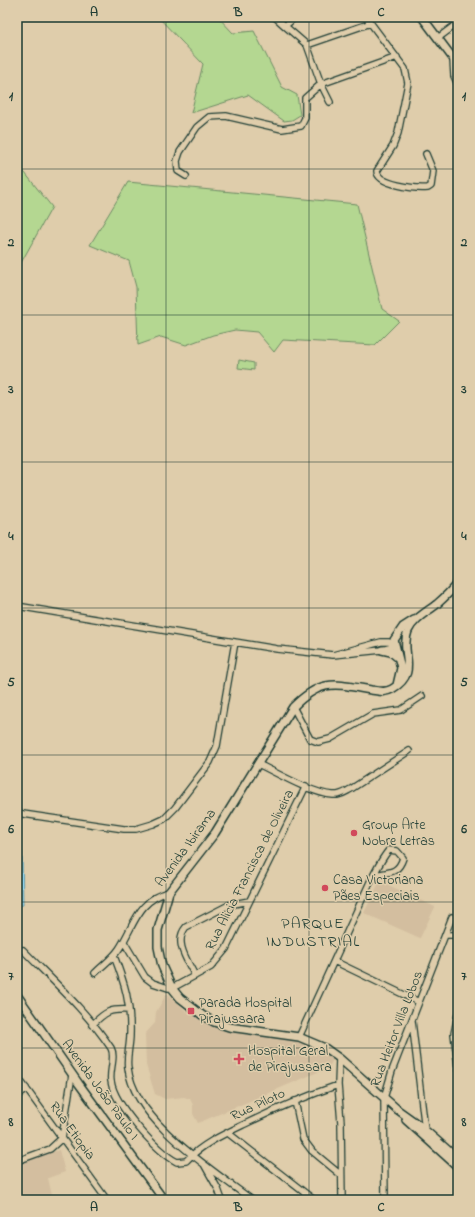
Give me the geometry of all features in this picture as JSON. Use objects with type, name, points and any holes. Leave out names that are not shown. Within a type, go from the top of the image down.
[{"type":"main road","points":[[422,17],[456,62]]},
{"type":"main road","points":[[394,645],[417,619],[438,603],[458,582]]},
{"type":"main road","points":[[397,685],[401,668],[394,645],[395,637],[407,623],[417,619]]},
{"type":"main road","points":[[397,685],[403,680],[408,670],[407,632]]},
{"type":"main road","points":[[394,645],[408,652]]},
{"type":"main road","points":[[382,650],[391,652],[398,658]]},
{"type":"main road","name":"Avenida Ibirama","points":[[397,685],[383,692],[345,684],[332,684],[310,692],[293,707],[215,832],[169,892],[160,920],[157,939],[162,966],[172,988],[187,1004],[214,1022],[229,1027],[299,1037],[325,1048],[339,1058],[398,1110],[425,1130],[458,1159]]},
{"type":"main road","name":"Avenida João Paulo I","points":[[17,995],[72,1075],[164,1200]]},
{"type":"main road","name":"Avenida Ibirama","points":[[398,1110],[418,1132],[458,1167]]},
{"type":"street","points":[[275,17],[307,45],[321,84],[330,102]]},
{"type":"street","points":[[285,26],[295,17]]},
{"type":"street","points":[[366,17],[397,57],[405,69],[407,76],[407,94],[398,133],[393,146],[377,171],[377,176],[381,180],[389,183],[428,188],[430,186],[433,171],[426,154]]},
{"type":"street","points":[[307,45],[371,23]]},
{"type":"street","points":[[438,38],[458,23]]},
{"type":"street","points":[[186,176],[178,170],[177,166],[180,152],[197,127],[205,120],[217,116],[226,116],[282,129],[301,126],[305,118],[305,98],[321,84],[397,57]]},
{"type":"street","points":[[456,62],[454,76],[458,85]]},
{"type":"street","points":[[17,606],[278,650],[333,655],[382,650],[394,645],[390,642],[381,642],[333,655]]},
{"type":"street","points":[[17,812],[124,829],[142,827],[164,819],[214,755],[235,642]]},
{"type":"street","points":[[293,707],[310,739],[324,742],[373,714],[401,710],[422,696]]},
{"type":"street","points":[[258,764],[306,786],[333,795],[342,794],[409,751]]},
{"type":"street","name":"Rua Alicia Francisca de Oliveira","points":[[172,988],[211,967],[220,958],[306,786]]},
{"type":"street","points":[[299,1037],[374,874],[389,850],[397,852],[403,858],[400,867],[396,870],[374,874]]},
{"type":"street","points":[[95,973],[114,956],[124,942],[134,918],[143,906],[157,895],[169,892]]},
{"type":"street","points":[[195,976],[180,945],[180,939],[183,931],[186,927],[230,905],[249,901]]},
{"type":"street","name":"Rua Heitor Villa Lobos","points":[[385,1200],[384,1098],[392,1071],[452,917]]},
{"type":"street","points":[[446,935],[458,935]]},
{"type":"street","points":[[124,942],[145,977],[163,987],[172,988]]},
{"type":"street","name":"Rua Piloto","points":[[23,950],[92,1025],[113,1053],[110,1074],[112,1088],[143,1134],[177,1162],[186,1161],[192,1154],[228,1132],[295,1101],[338,1085]]},
{"type":"street","points":[[114,956],[128,996],[130,1035],[127,1067],[134,1088],[147,1109],[163,1129],[204,1164],[252,1200]]},
{"type":"street","points":[[334,961],[419,1002]]},
{"type":"street","points":[[92,1025],[104,1013],[110,1010],[129,1010]]},
{"type":"street","points":[[458,1014],[454,1034],[458,1066]]},
{"type":"street","points":[[412,1020],[425,1130]]},
{"type":"street","points":[[339,1058],[338,1085],[341,1123],[342,1200]]},
{"type":"street","points":[[17,1160],[50,1149],[62,1138],[72,1075]]},
{"type":"street","name":"Rua Etiopia","points":[[17,1076],[108,1200]]},
{"type":"street","points":[[17,1097],[26,1088]]},
{"type":"street","points":[[295,1101],[303,1139],[312,1151],[341,1175]]},
{"type":"street","points":[[228,1132],[314,1200]]},
{"type":"street","points":[[204,1164],[218,1189],[222,1200]]},
{"type":"street","points":[[218,1189],[229,1182]]},
{"type":"shaded area","points":[[380,881],[435,907],[420,938],[364,913]]},
{"type":"shaded area","name":"Hospital Geral de Pirajussara","points":[[167,993],[186,1011],[212,1026],[295,1039],[319,1049],[333,1060],[330,1065],[318,1072],[198,1123],[193,1114],[193,1105],[190,1099],[184,1097],[165,1099],[155,1094],[146,1065],[145,1034],[155,1023],[156,1012]]},
{"type":"shaded area","points":[[59,1150],[65,1172],[48,1178],[53,1200],[19,1200],[17,1198],[17,1163]]},
{"type":"green space","points":[[158,17],[218,17],[233,33],[254,31],[282,87],[297,95],[300,115],[292,120],[284,121],[248,95],[191,113],[203,64]]},
{"type":"green space","points":[[17,163],[52,207],[17,270]]},
{"type":"green space","points":[[128,182],[357,204],[382,309],[399,321],[375,345],[283,340],[274,352],[257,332],[235,330],[213,335],[186,345],[161,337],[138,345],[136,287],[129,261],[90,245]]},
{"type":"green space","points":[[239,360],[254,363],[254,370],[238,368]]},
{"type":"water","points":[[17,847],[22,852],[23,905],[17,906]]},
{"type":"place","name":"Group Arte Nobre Letras","points":[[354,833]]},
{"type":"place","name":"Casa Victoriana Pães Especiais","points":[[325,888]]},
{"type":"place","name":"Parada Hospital Pirajussara","points":[[191,1011]]},
{"type":"place","name":"Hospital Geral de Pirajussara","points":[[239,1059]]},
{"type":"district","name":"PARQUE INDUSTRIAL","points":[[313,933]]}]
